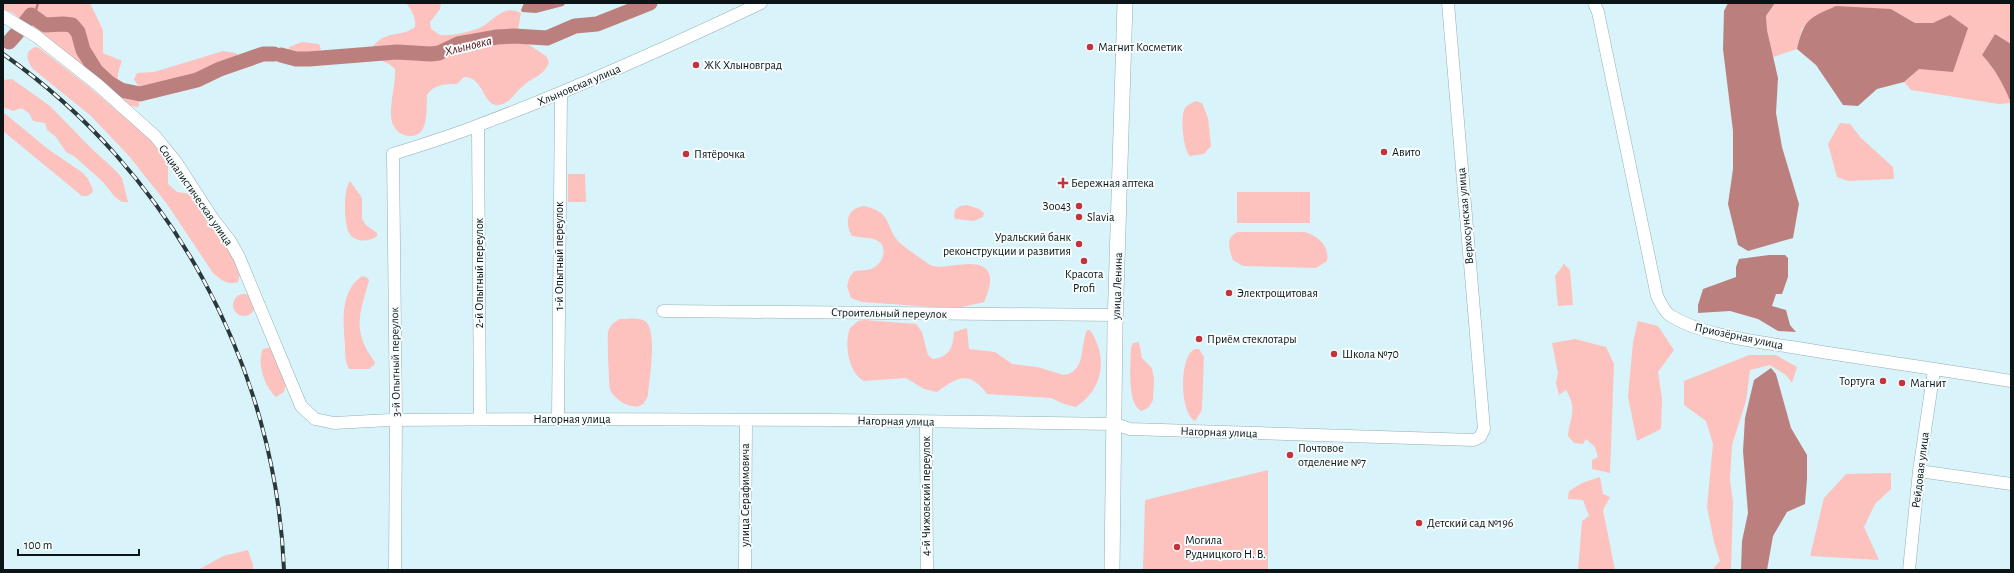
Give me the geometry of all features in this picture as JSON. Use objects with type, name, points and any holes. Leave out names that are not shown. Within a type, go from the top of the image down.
[{"type":"main road","name":"улица Ленина","points":[[1112,570],[1116,315],[1125,3]]},
{"type":"street","name":"Хлыновская улица","points":[[393,154],[478,126],[560,93],[651,54],[760,3]]},
{"type":"street","name":"Верхосунская улица","points":[[1448,3],[1484,429]]},
{"type":"street","name":"Приозёрная улица","points":[[1594,3],[1598,12],[1658,296],[1670,316],[1688,324],[1719,334],[1934,370],[2011,381]]},
{"type":"street","name":"Социалистическая улица","points":[[4,17],[36,36],[140,122],[172,157],[213,219],[230,241],[298,400],[304,410]]},
{"type":"street","name":"1-й Опытный переулок","points":[[558,419],[560,93]]},
{"type":"street","name":"2-й Опытный переулок","points":[[478,126],[480,419]]},
{"type":"street","name":"3-й Опытный переулок","points":[[393,154],[396,420],[395,570]]},
{"type":"street","name":"Строительный переулок","points":[[663,311],[1116,315]]},
{"type":"street","name":"Рейдовая улица","points":[[1909,570],[1919,471],[1934,370]]},
{"type":"street","name":"Нагорная улица","points":[[304,410],[315,419],[324,422],[558,419],[1115,424],[1130,429],[1474,440],[1480,437],[1484,429]]},
{"type":"street","name":"улица Серафимовича","points":[[745,570],[746,421]]},
{"type":"street","name":"4-й Чижовский переулок","points":[[926,422],[927,570]]},
{"type":"street","points":[[1919,471],[2011,484]]},
{"type":"shaded area","points":[[3,3],[90,3],[103,30],[103,53],[122,61],[119,69],[118,81],[123,90],[139,102],[139,106],[137,107],[124,104],[13,13],[3,9]]},
{"type":"shaded area","points":[[406,3],[441,3],[440,9],[430,22],[431,29],[440,35],[458,34],[477,29],[503,12],[514,11],[521,13],[518,29],[520,39],[546,56],[549,62],[547,67],[541,74],[521,88],[512,98],[500,105],[489,101],[482,89],[472,79],[464,77],[457,84],[436,87],[427,95],[425,124],[422,130],[418,134],[412,136],[404,135],[398,132],[392,122],[391,116],[395,69],[389,64],[374,57],[372,48],[382,38],[410,30],[415,27],[413,14]]},
{"type":"shaded area","points":[[524,3],[566,3],[563,6],[536,13],[522,12],[521,10]]},
{"type":"shaded area","points":[[1728,3],[1775,3],[1766,16],[1767,30],[1778,78],[1776,113],[1782,147],[1799,204],[1793,238],[1748,251],[1738,245],[1728,204],[1733,169],[1733,131],[1723,49],[1724,11]]},
{"type":"shaded area","points":[[1775,3],[2011,3],[2011,44],[1995,34],[1982,55],[1999,78],[2011,103],[1999,104],[1911,90],[1904,82],[1919,68],[1933,23],[1915,23],[1891,9],[1802,28],[1797,49],[1773,57],[1767,30],[1766,16]]},
{"type":"shaded area","points":[[1836,6],[1891,9],[1915,23],[1933,23],[1950,15],[1968,28],[1953,72],[1919,69],[1904,82],[1877,89],[1858,106],[1843,105],[1816,65],[1797,49],[1805,25],[1814,17]]},
{"type":"shaded area","points":[[1995,34],[2011,44],[2011,103],[1999,78],[1982,55]]},
{"type":"shaded area","points":[[302,42],[319,44],[321,49],[319,51],[303,55],[289,51],[289,47]]},
{"type":"shaded area","points":[[36,47],[88,86],[160,148],[168,163],[168,184],[177,192],[190,194],[235,260],[240,272],[238,282],[230,283],[221,280],[213,273],[167,204],[129,156],[91,116],[33,69],[27,56],[29,51]]},
{"type":"shaded area","points":[[223,51],[236,53],[240,57],[240,66],[238,69],[196,85],[169,93],[153,95],[147,93],[137,85],[134,79],[137,73],[154,72]]},
{"type":"shaded area","points":[[12,79],[50,106],[114,169],[122,178],[128,202],[122,202],[115,197],[103,182],[74,156],[66,152],[56,137],[47,130],[45,123],[33,121],[29,113],[21,108],[13,111],[3,107],[3,80]]},
{"type":"shaded area","points":[[1196,101],[1202,103],[1208,118],[1211,146],[1204,154],[1190,156],[1184,140],[1183,112],[1188,105]]},
{"type":"shaded area","points":[[3,112],[48,149],[83,173],[88,179],[93,190],[92,193],[87,196],[82,196],[3,131]]},
{"type":"shaded area","points":[[1840,123],[1850,124],[1861,138],[1893,167],[1894,179],[1848,181],[1837,177],[1828,144]]},
{"type":"shaded area","points":[[568,174],[585,174],[586,202],[568,202]]},
{"type":"shaded area","points":[[350,181],[362,198],[362,219],[366,225],[377,233],[377,236],[374,238],[358,240],[349,233],[345,215],[345,199]]},
{"type":"shaded area","points":[[1237,192],[1310,192],[1310,223],[1237,223]]},
{"type":"shaded area","points":[[967,205],[979,209],[984,213],[983,217],[974,221],[955,219],[955,210],[960,206]]},
{"type":"shaded area","points":[[864,206],[880,212],[887,220],[898,241],[930,265],[943,267],[972,264],[985,268],[990,275],[990,285],[984,302],[958,308],[948,308],[862,302],[851,298],[847,286],[850,276],[855,271],[874,268],[881,260],[884,253],[880,242],[870,238],[852,236],[848,226],[849,216],[858,207]]},
{"type":"shaded area","points":[[1238,232],[1305,232],[1322,242],[1327,251],[1327,261],[1316,268],[1243,266],[1233,260],[1229,248],[1231,237]]},
{"type":"shaded area","points":[[1769,255],[1785,255],[1788,258],[1788,277],[1782,294],[1776,294],[1772,306],[1786,310],[1790,325],[1796,332],[1778,331],[1758,319],[1730,311],[1698,313],[1698,305],[1703,289],[1736,277],[1736,267],[1739,259]]},
{"type":"shaded area","points":[[1564,264],[1570,270],[1573,305],[1558,306],[1555,276]]},
{"type":"shaded area","points":[[362,276],[368,278],[369,281],[360,314],[360,332],[368,351],[375,362],[369,369],[349,369],[345,355],[344,308],[346,298],[350,290],[355,282]]},
{"type":"shaded area","points":[[244,294],[248,295],[254,301],[254,309],[248,315],[244,316],[240,315],[234,309],[233,305],[234,301],[240,295]]},
{"type":"shaded area","points":[[620,319],[636,319],[645,321],[649,326],[651,334],[652,356],[648,395],[644,403],[639,406],[624,403],[615,397],[610,389],[608,332],[612,324]]},
{"type":"shaded area","points":[[865,320],[916,324],[922,332],[928,355],[933,359],[947,354],[953,342],[954,332],[967,328],[969,349],[995,352],[1012,364],[1037,367],[1064,375],[1071,373],[1076,369],[1081,357],[1087,330],[1090,330],[1096,340],[1099,351],[1101,361],[1100,372],[1093,391],[1076,407],[1064,404],[1051,398],[987,394],[975,381],[963,378],[951,383],[937,392],[924,389],[906,378],[864,381],[854,371],[851,365],[847,341],[850,328],[858,321]]},
{"type":"shaded area","points":[[1638,321],[1658,326],[1674,350],[1658,372],[1662,399],[1661,429],[1637,441],[1628,397],[1633,342]]},
{"type":"shaded area","points":[[1575,339],[1606,347],[1614,364],[1610,473],[1592,469],[1592,460],[1598,457],[1595,447],[1586,439],[1583,444],[1574,443],[1568,436],[1572,413],[1572,403],[1566,390],[1559,395],[1556,383],[1558,373],[1552,343]]},
{"type":"shaded area","points":[[1139,342],[1142,358],[1152,368],[1154,379],[1153,400],[1149,407],[1142,411],[1137,407],[1134,401],[1130,382],[1131,347],[1133,343]]},
{"type":"shaded area","points":[[273,347],[286,383],[284,392],[276,397],[268,388],[261,368],[261,355],[263,349]]},
{"type":"shaded area","points":[[1195,349],[1199,349],[1204,357],[1202,410],[1195,421],[1190,416],[1186,407],[1183,384],[1186,362],[1190,353]]},
{"type":"shaded area","points":[[1749,355],[1776,355],[1797,367],[1792,383],[1786,375],[1770,365],[1750,370],[1746,401],[1732,445],[1730,480],[1733,502],[1731,570],[1712,570],[1720,561],[1714,542],[1707,507],[1713,444],[1706,421],[1684,405],[1684,381]]},
{"type":"shaded area","points":[[1771,368],[1776,374],[1791,428],[1807,455],[1805,504],[1787,512],[1773,536],[1767,570],[1741,570],[1742,541],[1748,513],[1743,451],[1745,418],[1754,380]]},
{"type":"shaded area","points":[[1268,470],[1268,570],[1143,570],[1145,500]]},
{"type":"shaded area","points":[[1891,473],[1891,489],[1875,504],[1864,527],[1879,560],[1810,556],[1824,498],[1846,474]]},
{"type":"shaded area","points":[[1600,477],[1603,494],[1610,497],[1603,510],[1615,570],[1578,570],[1582,521],[1589,516],[1583,500],[1568,499],[1569,491],[1582,483]]},
{"type":"shaded area","points":[[248,550],[253,565],[253,570],[198,570],[223,556]]},
{"type":"waterway","points":[[31,15],[36,10],[38,3]]},
{"type":"waterway","name":"Хлыновка","points":[[281,55],[296,59],[309,59],[397,52],[431,54],[439,53],[458,44],[497,37],[514,36],[547,38],[575,26],[597,24],[650,3]]},
{"type":"waterway","name":"Хлыновка","points":[[24,24],[31,15],[45,25],[72,25],[78,32],[83,50],[96,71],[109,83],[121,90],[140,94],[197,80],[220,69],[263,54],[274,54]]},
{"type":"waterway","name":"Хлыновка","points":[[9,42],[17,33]]},
{"type":"railway","points":[[3,54],[63,101],[116,155],[163,215],[203,279],[236,348],[260,420],[276,494],[284,570]]},
{"type":"place","name":"Магнит Косметик","points":[[1090,47]]},
{"type":"place","name":"ЖК Хлыновград","points":[[696,65]]},
{"type":"place","name":"Авито","points":[[1384,152]]},
{"type":"place","name":"Пятёрочка","points":[[686,154]]},
{"type":"place","name":"Бережная аптека","points":[[1063,183]]},
{"type":"place","name":"Зоо43","points":[[1079,206]]},
{"type":"place","name":"Slavia","points":[[1079,217]]},
{"type":"place","name":"Уральский банк реконструкции и развития","points":[[1079,244]]},
{"type":"place","name":"Красота Profi","points":[[1084,261]]},
{"type":"place","name":"Электрощитовая","points":[[1229,293]]},
{"type":"place","name":"Приём стеклотары","points":[[1199,339]]},
{"type":"place","name":"Школа №70","points":[[1334,354]]},
{"type":"place","name":"Тортуга","points":[[1883,381]]},
{"type":"place","name":"Магнит","points":[[1902,383]]},
{"type":"place","name":"Почтовое отделение №7","points":[[1290,455]]},
{"type":"place","name":"Детский сад №196","points":[[1419,523]]},
{"type":"place","name":"Могила Рудницкого Н. В.","points":[[1177,547]]}]
